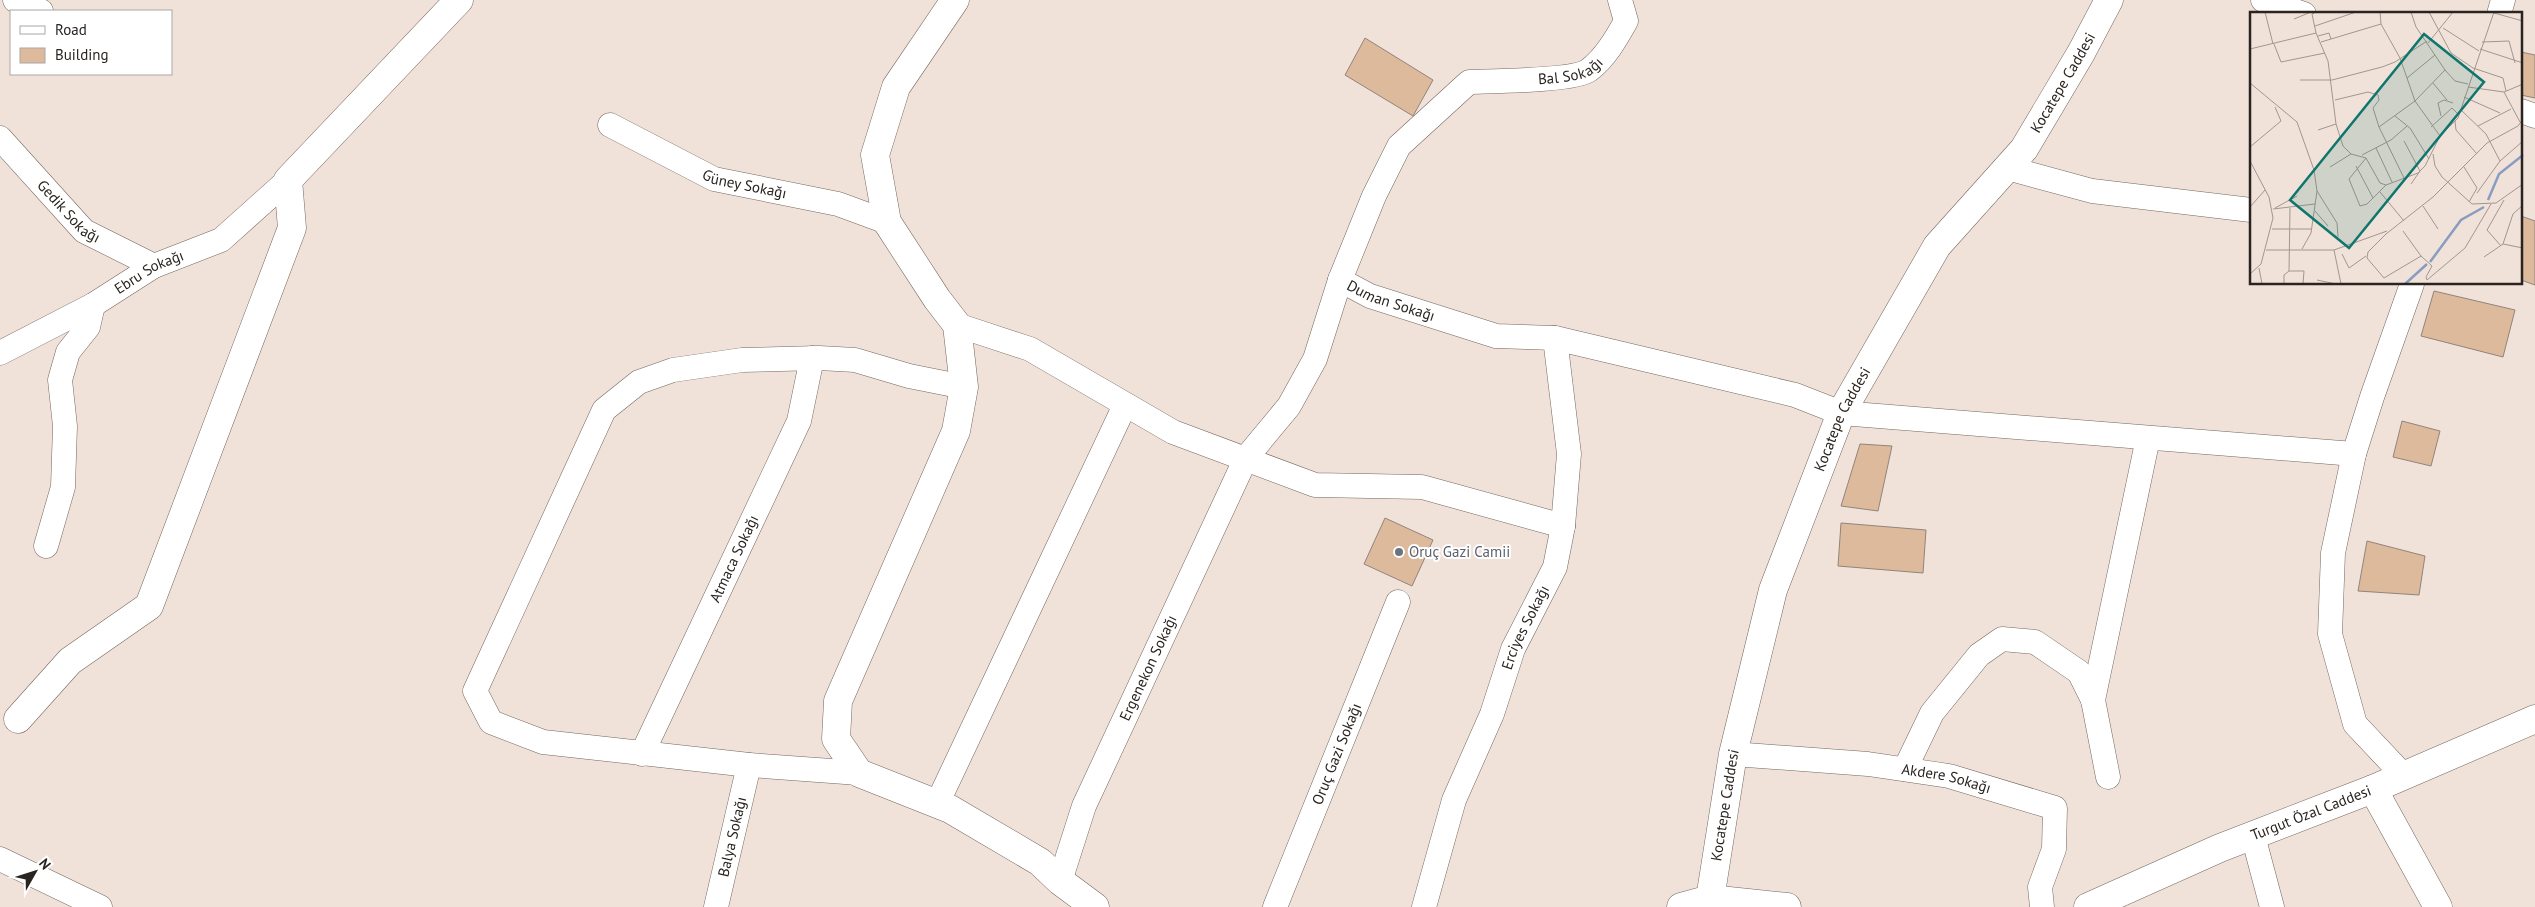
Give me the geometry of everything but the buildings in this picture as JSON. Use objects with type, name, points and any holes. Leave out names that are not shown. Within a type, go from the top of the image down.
[{"type":"street","points":[[15,0],[39,10]]},
{"type":"street","points":[[18,719],[70,661],[149,606],[292,228],[288,180],[459,0]]},
{"type":"street","points":[[859,773],[836,739],[838,702],[956,431],[964,387],[956,324],[937,299],[887,222],[875,155],[896,87],[954,0]]},
{"type":"street","name":"Bal Sokağı","points":[[1340,280],[1374,196],[1399,146],[1469,82],[1533,80],[1587,72],[1612,46],[1626,21],[1620,0]]},
{"type":"street","name":"Kocatepe Caddesi","points":[[1710,899],[1732,754],[1773,590],[1841,413],[1937,246],[2024,149],[2081,53],[2109,0]]},
{"type":"street","points":[[2263,0],[2298,12]]},
{"type":"street","points":[[2522,111],[2535,116]]},
{"type":"street","name":"Güney Sokağı","points":[[610,125],[714,179],[838,204],[887,222]]},
{"type":"street","name":"Gedik Sokağı","points":[[0,138],[84,231],[154,266]]},
{"type":"street","points":[[2007,168],[2092,191],[2250,210]]},
{"type":"street","name":"Ebru Sokağı","points":[[0,353],[93,305],[154,266],[221,240],[288,180]]},
{"type":"street","name":"Duman Sokağı","points":[[1246,458],[1290,406],[1315,358],[1340,280],[1370,296],[1496,336],[1555,338],[1795,395],[1841,413],[2354,454]]},
{"type":"street","points":[[2404,776],[2355,724],[2330,634],[2333,553],[2354,454],[2412,285]]},
{"type":"street","points":[[46,546],[63,487],[65,426],[60,380],[68,352],[88,328],[93,305]]},
{"type":"street","points":[[956,324],[1030,350],[1173,432],[1316,485],[1422,487],[1563,526]]},
{"type":"street","name":"Erciyes Sokağı","points":[[1424,907],[1454,800],[1492,714],[1513,649],[1554,567],[1563,526],[1569,454],[1555,338]]},
{"type":"street","points":[[964,387],[909,376],[855,360],[812,358],[742,360],[673,370],[639,382],[604,410],[475,691],[491,722],[543,742],[749,765],[859,773],[950,809],[1040,862],[1060,881],[1095,907]]},
{"type":"street","name":"Atmaca Sokağı","points":[[642,754],[799,421],[812,358]]},
{"type":"street","points":[[937,804],[1126,405]]},
{"type":"street","points":[[2093,700],[2148,438]]},
{"type":"street","name":"Ergenekon Sokağı","points":[[1060,881],[1084,806],[1246,458]]},
{"type":"street","name":"Oruç Gazi Sokağı","points":[[1275,907],[1398,602]]},
{"type":"street","points":[[1904,769],[1932,713],[1979,655],[2002,639],[2035,642],[2079,672],[2093,700],[2108,777]]},
{"type":"street","name":"Turgut Özal Caddesi","points":[[2100,904],[2220,848],[2373,789],[2535,719]]},
{"type":"street","name":"Akdere Sokağı","points":[[1732,754],[1868,764],[1949,776],[2055,808],[2054,849],[2040,886],[2042,907]]},
{"type":"street","name":"Balya Sokağı","points":[[716,907],[749,765]]},
{"type":"street","points":[[2373,789],[2438,907]]},
{"type":"street","points":[[2253,836],[2272,907]]},
{"type":"street","points":[[0,859],[100,907]]},
{"type":"street","points":[[1681,907],[1710,899],[1787,907]]},
{"type":"place","name":"Oruç Gazi Camii","points":[[1399,552]]}]
